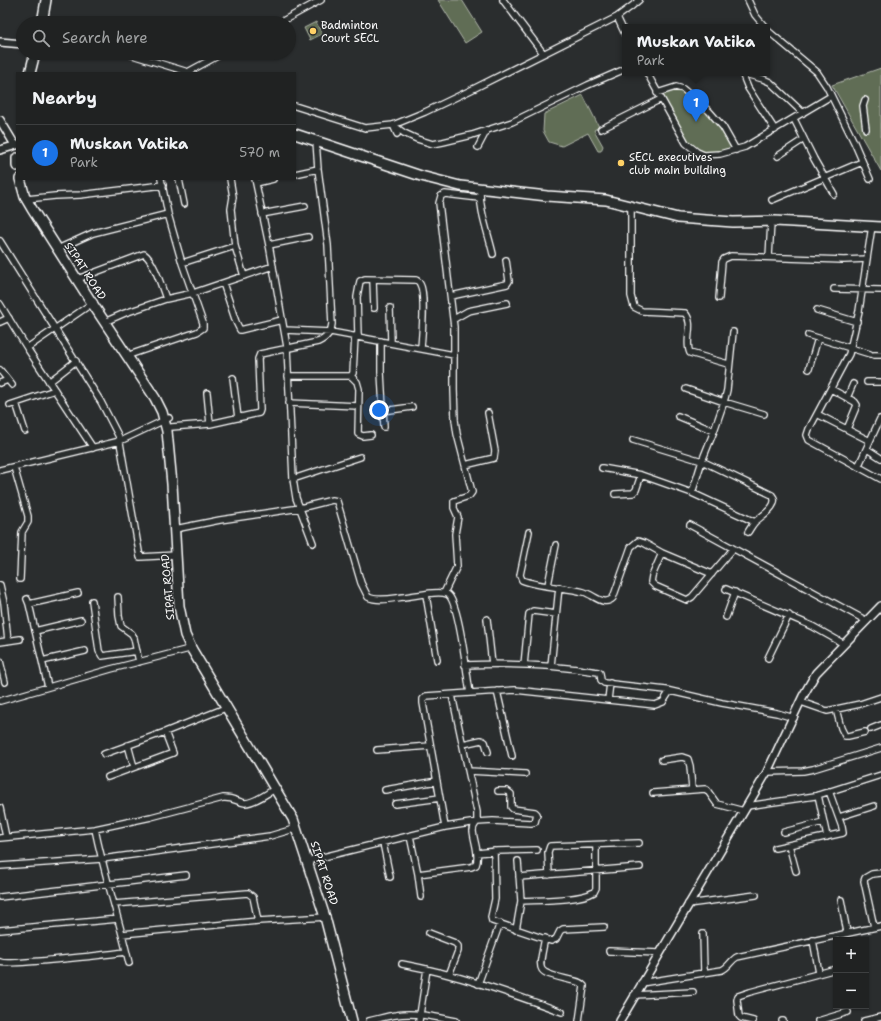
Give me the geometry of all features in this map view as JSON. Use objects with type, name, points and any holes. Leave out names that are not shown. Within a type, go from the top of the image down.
[{"type":"main road","points":[[43,16],[46,0]]},
{"type":"main road","points":[[31,72],[34,60]]},
{"type":"main road","points":[[296,134],[421,176],[460,186],[547,196],[606,200],[678,218],[733,222],[876,226]]},
{"type":"main road","name":"SIPAT ROAD","points":[[20,180],[29,199],[62,247],[94,302],[109,320],[160,398],[168,422],[179,504],[177,556],[179,606],[185,635],[228,707],[296,828],[327,917],[352,1021]]},
{"type":"main road","name":"SIPAT ROAD","points":[[25,180],[32,209],[94,302],[155,398],[168,422]]},
{"type":"main road","name":"SIPAT ROAD","points":[[178,529],[185,613],[193,648]]},
{"type":"main road","name":"SIPAT ROAD","points":[[228,707],[281,790],[302,832],[357,1021]]},
{"type":"street","points":[[292,16],[321,0]]},
{"type":"street","points":[[503,0],[543,53]]},
{"type":"street","points":[[296,106],[365,128],[392,125],[425,112],[471,90],[617,17],[639,0]]},
{"type":"street","points":[[748,0],[755,15],[762,24]]},
{"type":"street","points":[[617,17],[622,28]]},
{"type":"street","points":[[770,33],[817,72],[832,96],[870,179]]},
{"type":"street","points":[[0,42],[16,43]]},
{"type":"street","points":[[150,60],[190,72],[211,60]]},
{"type":"street","points":[[392,125],[404,133],[433,144],[465,137],[512,122],[622,70]]},
{"type":"street","points":[[649,76],[686,143],[704,155],[720,154],[745,148],[832,96]]},
{"type":"street","points":[[743,76],[748,88],[774,130]]},
{"type":"street","points":[[752,76],[770,82],[803,113]]},
{"type":"street","points":[[657,92],[676,87],[683,89],[709,111],[723,127],[736,150]]},
{"type":"street","points":[[601,129],[661,99]]},
{"type":"street","points":[[865,100],[863,106],[866,129]]},
{"type":"street","points":[[794,118],[834,194]]},
{"type":"street","points":[[0,120],[16,145],[0,150]]},
{"type":"street","points":[[392,125],[396,134]]},
{"type":"street","points":[[478,147],[487,130]]},
{"type":"street","points":[[778,156],[804,139]]},
{"type":"street","points":[[0,470],[120,441],[168,422],[210,424],[254,415],[260,412],[258,359],[260,354],[287,347],[318,342],[326,338],[331,332],[332,324],[328,245],[318,169],[316,141]]},
{"type":"street","points":[[772,200],[862,162]]},
{"type":"street","points":[[296,174],[318,169]]},
{"type":"street","points":[[132,354],[202,330],[203,328],[203,323],[182,263],[168,214],[161,180]]},
{"type":"street","points":[[179,180],[184,204]]},
{"type":"street","points":[[230,180],[233,197],[231,209],[235,246],[244,276]]},
{"type":"street","points":[[255,181],[269,244],[287,347],[293,479],[296,498],[313,543]]},
{"type":"street","points":[[29,199],[80,195],[163,185]]},
{"type":"street","points":[[480,188],[479,198],[493,254]]},
{"type":"street","points":[[444,593],[457,566],[455,534],[458,517],[454,508],[454,501],[469,496],[472,492],[457,434],[455,420],[454,319],[439,199],[440,196],[445,194],[479,198]]},
{"type":"street","points":[[262,214],[305,206]]},
{"type":"street","points":[[631,206],[631,296],[634,306],[642,312],[685,313],[689,320],[688,349],[690,353],[728,364]]},
{"type":"street","points":[[62,247],[93,234],[168,214]]},
{"type":"street","points":[[768,258],[771,222]]},
{"type":"street","points":[[876,226],[867,259],[849,354],[807,433],[809,440],[881,480]]},
{"type":"street","points":[[269,244],[308,237]]},
{"type":"street","points":[[0,241],[101,402],[119,437],[140,557],[177,556]]},
{"type":"street","points":[[182,263],[235,246]]},
{"type":"street","points":[[80,278],[144,254],[149,258],[160,281],[166,299]]},
{"type":"street","points":[[719,298],[721,266],[726,257],[735,256],[844,260],[867,259]]},
{"type":"street","points":[[451,296],[507,284],[509,281],[506,260]]},
{"type":"street","points":[[109,320],[166,299],[193,293],[273,266]]},
{"type":"street","points":[[351,376],[353,373],[356,336],[357,297],[360,281],[363,279],[416,280],[420,282],[422,289],[423,309],[421,348]]},
{"type":"street","points":[[374,280],[374,308]]},
{"type":"street","points":[[223,283],[240,330],[282,320]]},
{"type":"street","points":[[834,289],[881,290]]},
{"type":"street","points":[[27,348],[94,302]]},
{"type":"street","points":[[454,319],[468,311],[507,302]]},
{"type":"street","points":[[0,304],[93,448]]},
{"type":"street","points":[[390,308],[391,342]]},
{"type":"street","points":[[817,310],[856,322]]},
{"type":"street","points":[[0,322],[9,318]]},
{"type":"street","points":[[284,330],[331,332],[454,355]]},
{"type":"street","points":[[692,493],[702,461],[714,432],[727,390],[728,364],[732,332]]},
{"type":"street","points":[[808,335],[850,349],[872,355],[881,355]]},
{"type":"street","points":[[809,369],[818,338]]},
{"type":"street","points":[[381,341],[384,427]]},
{"type":"street","points":[[49,382],[76,361]]},
{"type":"street","points":[[0,370],[10,383],[0,383]]},
{"type":"street","points":[[288,376],[351,376]]},
{"type":"street","points":[[351,376],[358,385],[358,434],[363,436],[371,435]]},
{"type":"street","points":[[233,378],[238,418]]},
{"type":"street","points":[[867,382],[881,382]]},
{"type":"street","points":[[847,398],[854,384]]},
{"type":"street","points":[[686,389],[764,414]]},
{"type":"street","points":[[831,389],[858,405],[847,429]]},
{"type":"street","points":[[10,405],[55,390]]},
{"type":"street","points":[[207,393],[210,424]]},
{"type":"street","points":[[16,403],[25,431]]},
{"type":"street","points":[[290,403],[358,406]]},
{"type":"street","points":[[383,411],[412,407]]},
{"type":"street","points":[[465,465],[494,458],[496,451],[488,413]]},
{"type":"street","points":[[817,414],[870,441]]},
{"type":"street","points":[[678,416],[714,432]]},
{"type":"street","points":[[858,467],[880,419]]},
{"type":"street","points":[[633,440],[702,461],[774,497],[774,501],[769,510],[755,522],[748,532]]},
{"type":"street","points":[[866,449],[881,458]]},
{"type":"street","points":[[293,479],[360,457]]},
{"type":"street","points":[[14,467],[28,516],[28,522],[22,532],[20,579]]},
{"type":"street","points":[[602,468],[642,475],[692,493],[755,522]]},
{"type":"street","points":[[615,494],[633,493],[636,490],[642,475]]},
{"type":"street","points":[[178,529],[220,520],[300,508],[332,500],[337,501],[361,583],[368,598],[391,599],[444,593],[451,597],[456,611],[470,693]]},
{"type":"street","points":[[690,525],[867,621]]},
{"type":"street","points":[[529,532],[521,578],[526,581],[586,592],[602,601],[610,601],[613,598],[633,544],[638,541],[712,574]]},
{"type":"street","points":[[548,585],[556,544]]},
{"type":"street","points":[[662,553],[651,582],[655,586],[687,600],[692,597],[733,549]]},
{"type":"street","points":[[0,586],[4,603],[8,641]]},
{"type":"street","points":[[551,666],[559,587]]},
{"type":"street","points":[[726,589],[789,615],[844,644]]},
{"type":"street","points":[[726,617],[735,592]]},
{"type":"street","points":[[48,687],[28,601],[78,593]]},
{"type":"street","points":[[426,594],[437,660]]},
{"type":"street","points":[[118,597],[121,626],[132,634],[134,638],[139,662]]},
{"type":"street","points":[[92,601],[99,651],[102,656],[137,650]]},
{"type":"street","points":[[620,1021],[641,983],[767,772],[816,673],[881,606]]},
{"type":"street","points":[[524,665],[529,614],[533,611],[556,614]]},
{"type":"street","points":[[768,658],[789,615]]},
{"type":"street","points":[[487,619],[492,664]]},
{"type":"street","points":[[35,631],[81,620]]},
{"type":"street","points":[[0,642],[20,639]]},
{"type":"street","points":[[0,700],[193,648]]},
{"type":"street","points":[[42,661],[85,651]]},
{"type":"street","points":[[0,661],[5,682]]},
{"type":"street","points":[[465,665],[492,664],[551,666],[598,672],[600,673],[602,682],[610,684],[670,691],[722,704],[777,713],[794,718]]},
{"type":"street","points":[[608,700],[610,684]]},
{"type":"street","points":[[497,690],[512,756]]},
{"type":"street","points":[[445,828],[430,746],[423,700],[424,697],[497,690],[515,690],[655,704],[663,702],[670,691]]},
{"type":"street","points":[[418,874],[474,866],[477,863],[473,828],[476,822],[477,812],[452,695]]},
{"type":"street","points":[[801,702],[827,711],[881,698]]},
{"type":"street","points":[[104,754],[228,707]]},
{"type":"street","points":[[836,709],[841,728],[845,736],[865,732]]},
{"type":"street","points":[[871,728],[881,725]]},
{"type":"street","points":[[108,777],[173,753],[165,732]]},
{"type":"street","points":[[463,744],[481,740],[485,742],[488,752]]},
{"type":"street","points":[[128,746],[134,767]]},
{"type":"street","points":[[377,750],[430,746]]},
{"type":"street","points":[[767,772],[803,771],[813,769],[881,748]]},
{"type":"street","points":[[662,760],[682,757],[688,759],[692,790]]},
{"type":"street","points":[[469,771],[525,774]]},
{"type":"street","points":[[654,793],[705,789],[708,790],[717,804],[745,809],[818,795],[881,775]]},
{"type":"street","points":[[385,790],[437,781]]},
{"type":"street","points":[[0,808],[3,838],[95,829],[151,817],[223,798],[230,797],[243,802],[249,802],[275,789]]},
{"type":"street","points":[[311,860],[476,822],[535,822],[535,812],[512,808],[511,794],[507,791],[498,791]]},
{"type":"street","points":[[775,848],[843,833],[839,817],[829,791]]},
{"type":"street","points":[[818,795],[827,837]]},
{"type":"street","points":[[395,804],[440,798]]},
{"type":"street","points":[[839,817],[874,806]]},
{"type":"street","points":[[784,832],[824,822]]},
{"type":"street","points":[[0,866],[102,859],[270,836],[296,828]]},
{"type":"street","points":[[95,829],[129,963]]},
{"type":"street","points":[[410,836],[422,897]]},
{"type":"street","points":[[382,843],[390,877]]},
{"type":"street","points":[[549,875],[549,847],[555,845],[639,843]]},
{"type":"street","points":[[521,901],[575,897],[592,894],[596,888],[596,845]]},
{"type":"street","points":[[789,845],[796,871]]},
{"type":"street","points":[[477,853],[537,850]]},
{"type":"street","points":[[494,851],[494,899],[491,917],[492,921],[516,930],[554,940],[560,931],[566,928],[604,927]]},
{"type":"street","points":[[516,930],[521,901],[518,861]]},
{"type":"street","points":[[519,877],[640,867]]},
{"type":"street","points":[[874,927],[864,881],[865,878],[869,876],[881,873]]},
{"type":"street","points":[[0,897],[186,874]]},
{"type":"street","points":[[114,904],[248,893],[253,897],[258,921]]},
{"type":"street","points":[[688,904],[756,895]]},
{"type":"street","points":[[842,900],[847,932]]},
{"type":"street","points":[[122,934],[258,921],[327,917]]},
{"type":"street","points":[[0,930],[118,918]]},
{"type":"street","points":[[478,984],[500,924]]},
{"type":"street","points":[[641,983],[725,968],[737,956],[881,926]]},
{"type":"street","points":[[429,933],[458,946],[458,951],[449,975]]},
{"type":"street","points":[[703,934],[704,972]]},
{"type":"street","points":[[545,938],[540,963],[541,970],[545,973],[576,981],[584,986],[585,989],[579,1021]]},
{"type":"street","points":[[813,940],[819,973]]},
{"type":"street","points":[[609,951],[659,953]]},
{"type":"street","points":[[0,962],[25,962],[126,952]]},
{"type":"street","points":[[402,964],[427,968],[526,998],[562,1012]]},
{"type":"street","points":[[419,1021],[427,968]]},
{"type":"street","points":[[753,1021],[741,1018],[739,1016],[738,996],[833,970]]},
{"type":"street","points":[[634,995],[693,992]]},
{"type":"street","points":[[818,1021],[848,1012]]},
{"type":"street","points":[[369,1021],[394,1015],[420,1014],[455,1021]]},
{"type":"street","points":[[864,1021],[881,1017]]},
{"type":"green space","points":[[438,0],[462,0],[482,32],[465,43]]},
{"type":"green space","name":"Badminton Court SECL","points":[[316,22],[322,34],[310,40],[304,28]]},
{"type":"green space","points":[[881,68],[881,171],[832,85]]},
{"type":"green space","points":[[676,87],[709,111],[735,150],[704,155],[691,147],[657,93]]},
{"type":"green space","points":[[583,95],[599,127],[594,130],[603,146],[601,151],[598,151],[588,133],[562,146],[549,142],[543,131],[544,114]]},
{"type":"place","name":"Badminton Court SECL","points":[[313,31]]},
{"type":"place","name":"Muskan Vatika","points":[[696,122]]},
{"type":"place","name":"SECL executives club main building","points":[[621,163]]}]
